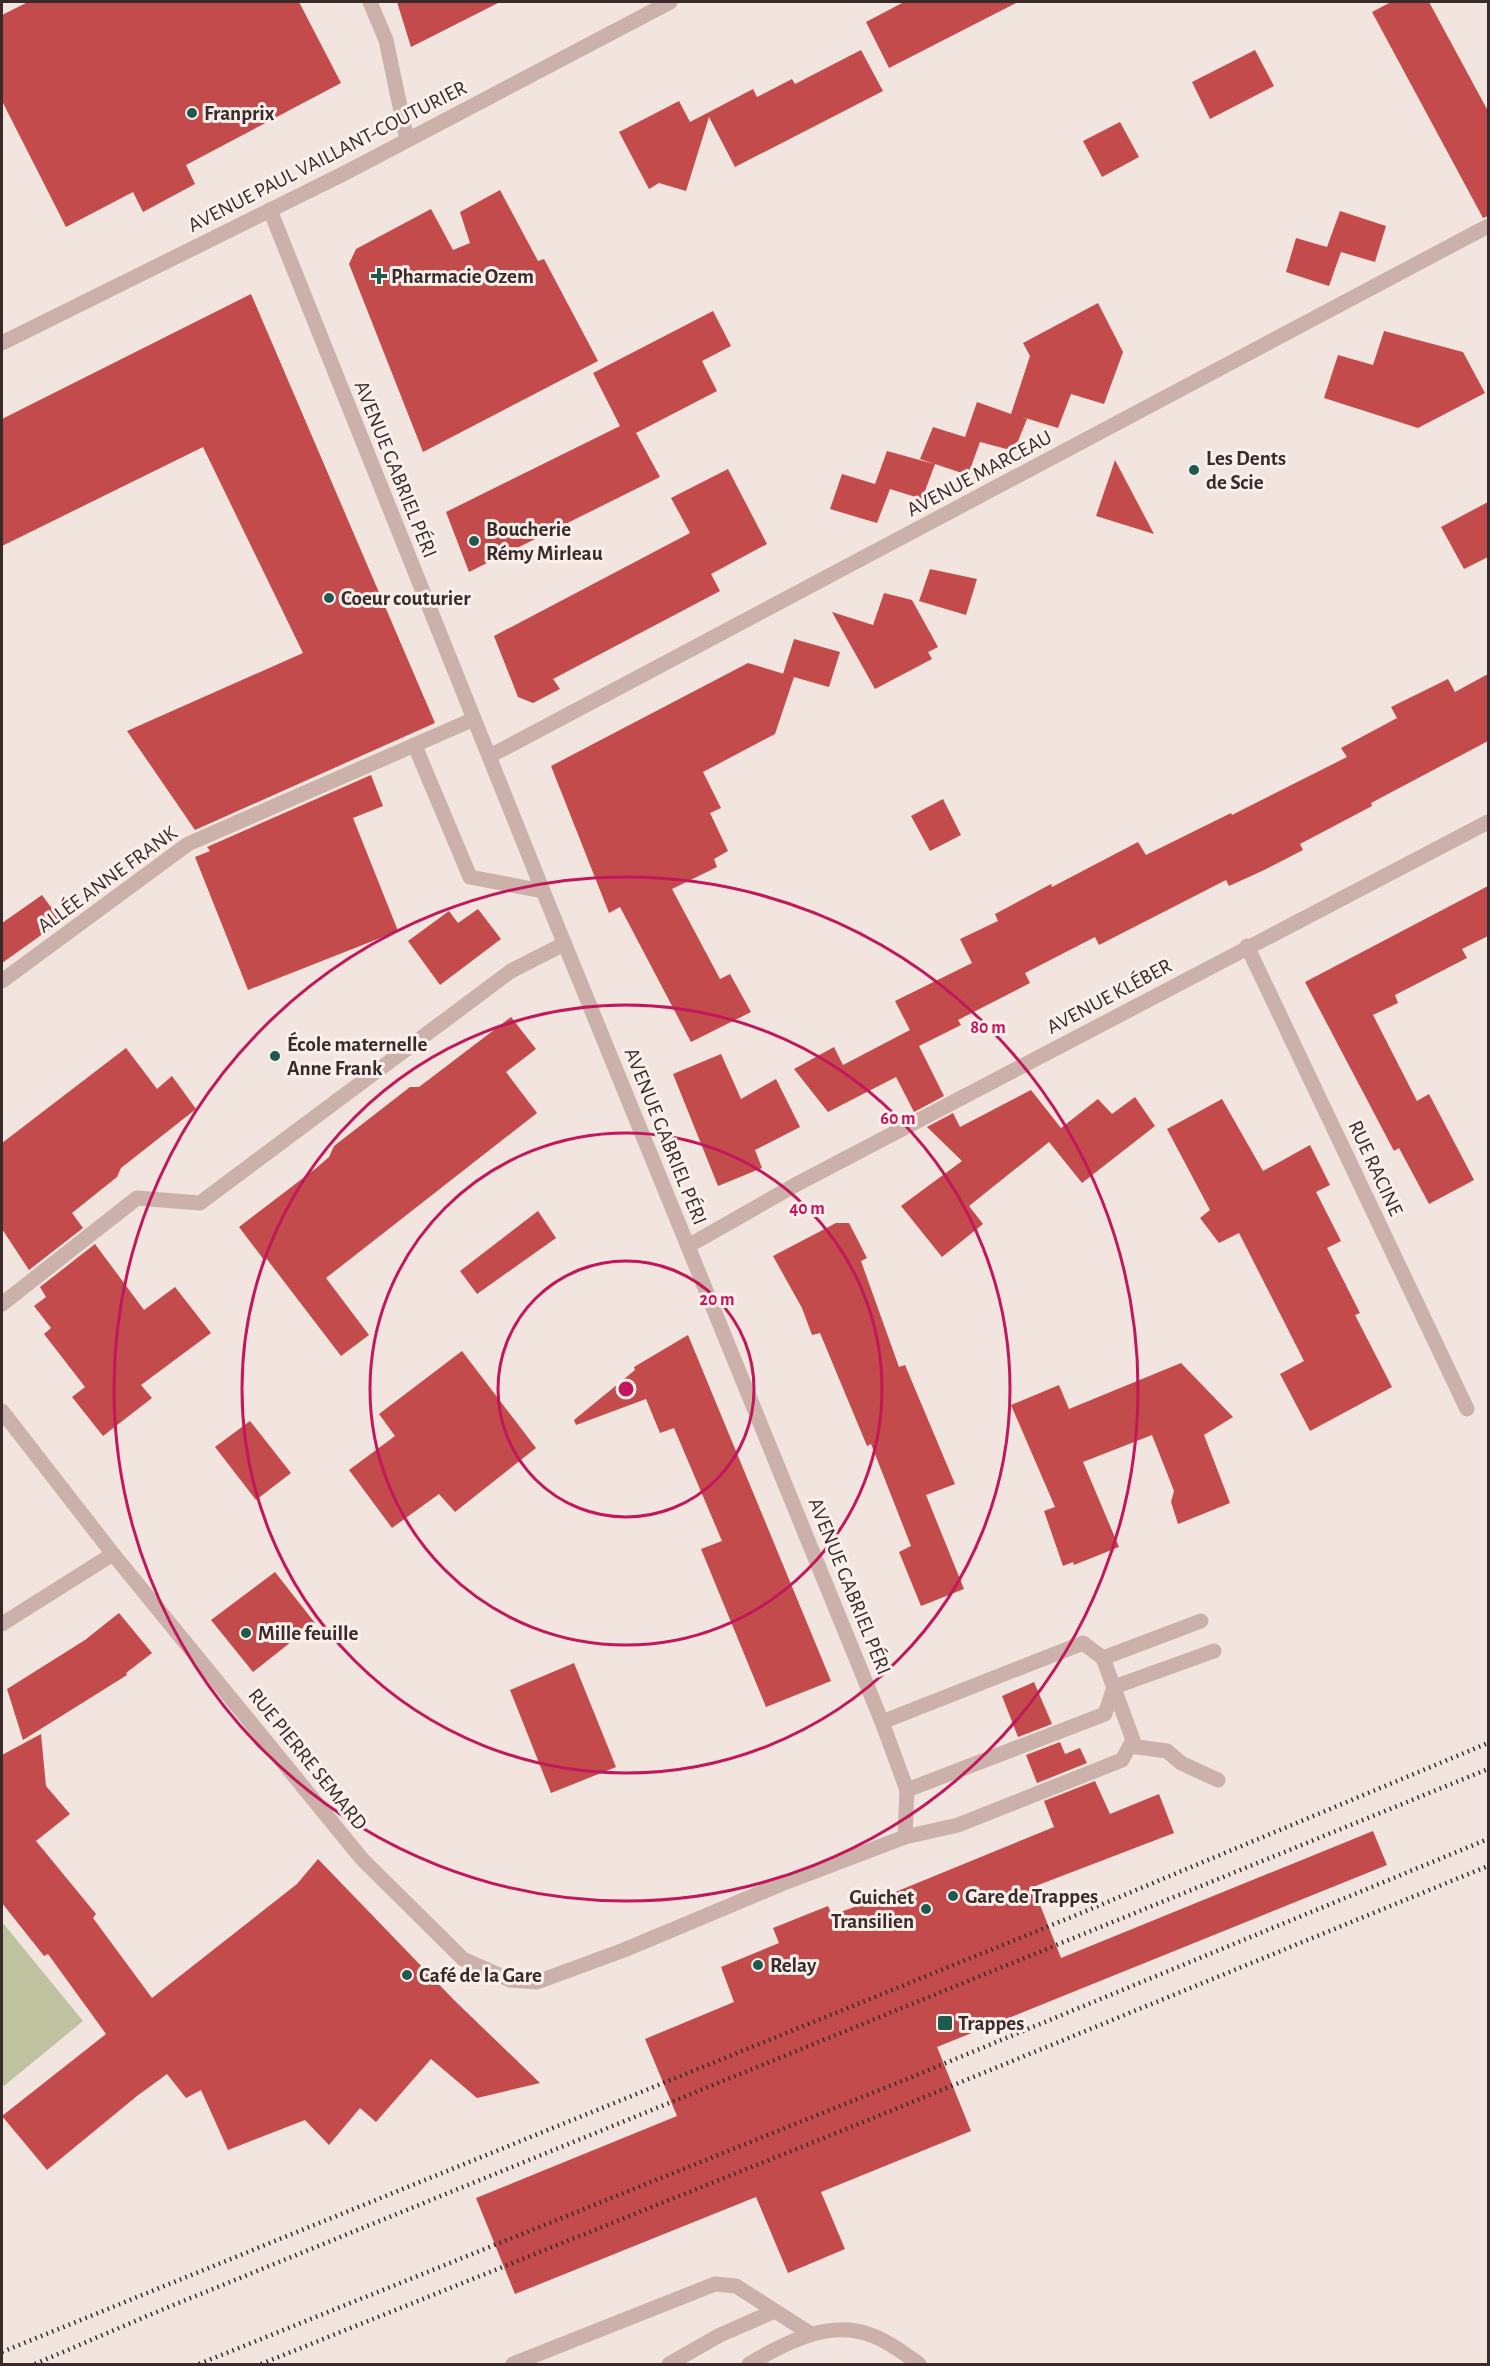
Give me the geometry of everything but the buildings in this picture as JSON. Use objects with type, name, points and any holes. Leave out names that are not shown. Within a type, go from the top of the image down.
[{"type":"street","points":[[369,2],[386,40],[408,140]]},
{"type":"street","name":"AVENUE PAUL VAILLANT-COUTURIER","points":[[2,343],[408,140],[670,2]]},
{"type":"street","name":"AVENUE GABRIEL PÉRI","points":[[270,210],[564,944],[882,1722],[907,1790],[905,1838]]},
{"type":"street","name":"AVENUE MARCEAU","points":[[490,756],[1488,226]]},
{"type":"street","name":"ALLÉE ANNE FRANK","points":[[2,981],[188,844],[376,764],[474,719]]},
{"type":"street","points":[[415,746],[471,877],[543,891]]},
{"type":"street","name":"AVENUE KLÉBER","points":[[688,1246],[797,1184],[1488,822]]},
{"type":"street","points":[[2,1304],[137,1198],[200,1203],[511,971],[564,944]]},
{"type":"street","name":"RUE RACINE","points":[[1248,946],[1467,1409]]},
{"type":"street","name":"RUE PIERRE SEMARD","points":[[2,1411],[113,1554],[362,1859],[463,1959],[510,1980],[537,1982],[784,1883],[905,1838]]},
{"type":"street","points":[[2,1624],[113,1554]]},
{"type":"street","points":[[1103,1658],[1201,1621]]},
{"type":"street","points":[[882,1722],[1083,1643],[1103,1658],[1133,1740],[1122,1760],[958,1825],[905,1838]]},
{"type":"street","points":[[1113,1687],[1214,1651]]},
{"type":"street","points":[[907,1790],[1105,1714],[1113,1687]]},
{"type":"street","points":[[1130,1746],[1167,1751],[1181,1763],[1218,1780]]},
{"type":"street","points":[[513,2364],[715,2284],[736,2286],[811,2334]]},
{"type":"street","points":[[669,2364],[720,2335],[775,2311]]},
{"type":"street","points":[[749,2364],[788,2343],[811,2334],[829,2331],[861,2332],[882,2340],[919,2364]]},
{"type":"green space","points":[[2,1922],[83,2021],[4,2086],[2,2083]]},
{"type":"railway","points":[[2,2352],[1074,1916],[1488,1743]]},
{"type":"railway","points":[[35,2364],[154,2313],[1488,1769]]},
{"type":"railway","points":[[199,2364],[902,2081],[1488,1839]]},
{"type":"railway","points":[[261,2364],[866,2121],[1488,1866]]},
{"type":"place","name":"Franprix","points":[[192,113]]},
{"type":"place","name":"Pharmacie Ozem","points":[[379,276]]},
{"type":"place","name":"Les Dents de Scie","points":[[1194,470]]},
{"type":"place","name":"Boucherie Rémy Mirleau","points":[[474,541]]},
{"type":"place","name":"Coeur couturier","points":[[329,598]]},
{"type":"place","name":"École maternelle Anne Frank","points":[[275,1056]]},
{"type":"place","name":"Mille feuille","points":[[246,1633]]},
{"type":"place","name":"Gare de Trappes","points":[[953,1896]]},
{"type":"place","name":"Guichet Transilien","points":[[926,1909]]},
{"type":"place","name":"Relay","points":[[758,1965]]},
{"type":"place","name":"Café de la Gare","points":[[407,1975]]},
{"type":"place","name":"Trappes","points":[[945,2023]]}]
